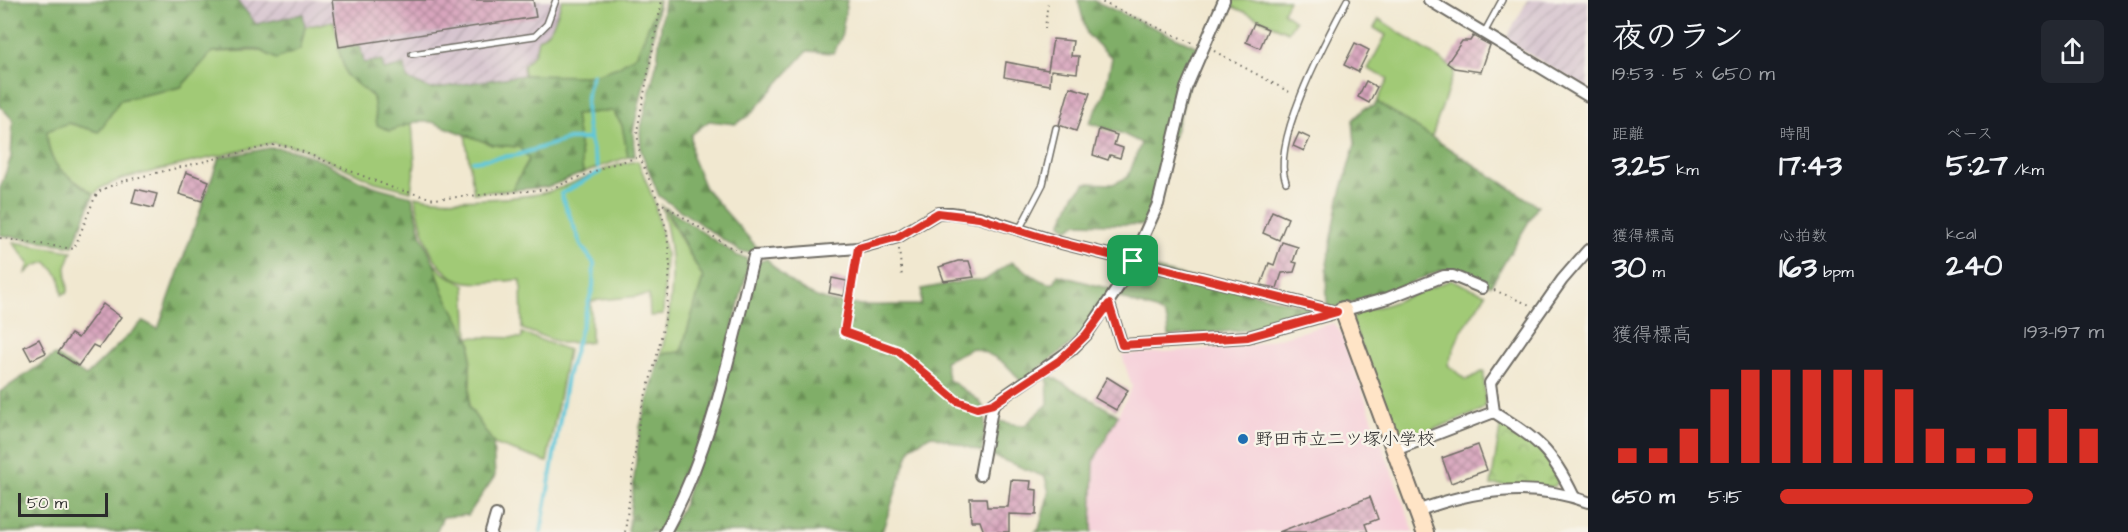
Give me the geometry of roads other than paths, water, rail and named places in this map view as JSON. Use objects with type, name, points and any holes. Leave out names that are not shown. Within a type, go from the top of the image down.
[{"type":"street","points":[[980,475],[993,404],[1060,360],[1086,335],[1109,304],[1133,261],[1158,204],[1186,88],[1224,0]]},
{"type":"street","points":[[1429,0],[1588,96]]},
{"type":"street","points":[[665,532],[680,506],[709,429],[728,368],[754,256],[858,248],[898,237],[938,213],[979,218],[1133,261],[1340,311]]},
{"type":"street","points":[[1575,497],[1559,465],[1548,450],[1494,412],[1490,383],[1541,310],[1588,250]]},
{"type":"street","points":[[1109,304],[1122,345],[1248,337],[1388,298],[1444,276],[1453,276],[1482,288]]},
{"type":"street","points":[[1340,311],[1425,532]]},
{"type":"street","points":[[1395,450],[1494,412]]},
{"type":"street","points":[[1417,510],[1452,497],[1511,489],[1550,492],[1588,502]]},
{"type":"street","points":[[491,532],[496,515]]},
{"type":"lane","points":[[412,54],[535,36],[547,24],[556,0]]},
{"type":"lane","points":[[1286,182],[1282,165],[1284,147],[1301,98],[1347,0]]},
{"type":"lane","points":[[1484,33],[1502,0]]},
{"type":"lane","points":[[1019,230],[1043,184],[1056,128]]},
{"type":"waterway","points":[[593,74],[586,108],[591,145],[598,167]]},
{"type":"waterway","points":[[473,161],[517,155],[569,139],[590,139]]},
{"type":"waterway","points":[[541,532],[567,377],[593,287],[594,263],[582,247],[561,194],[600,172]]},
{"type":"place","name":"野田市立二ツ塚小学校","points":[[1243,439]]}]
